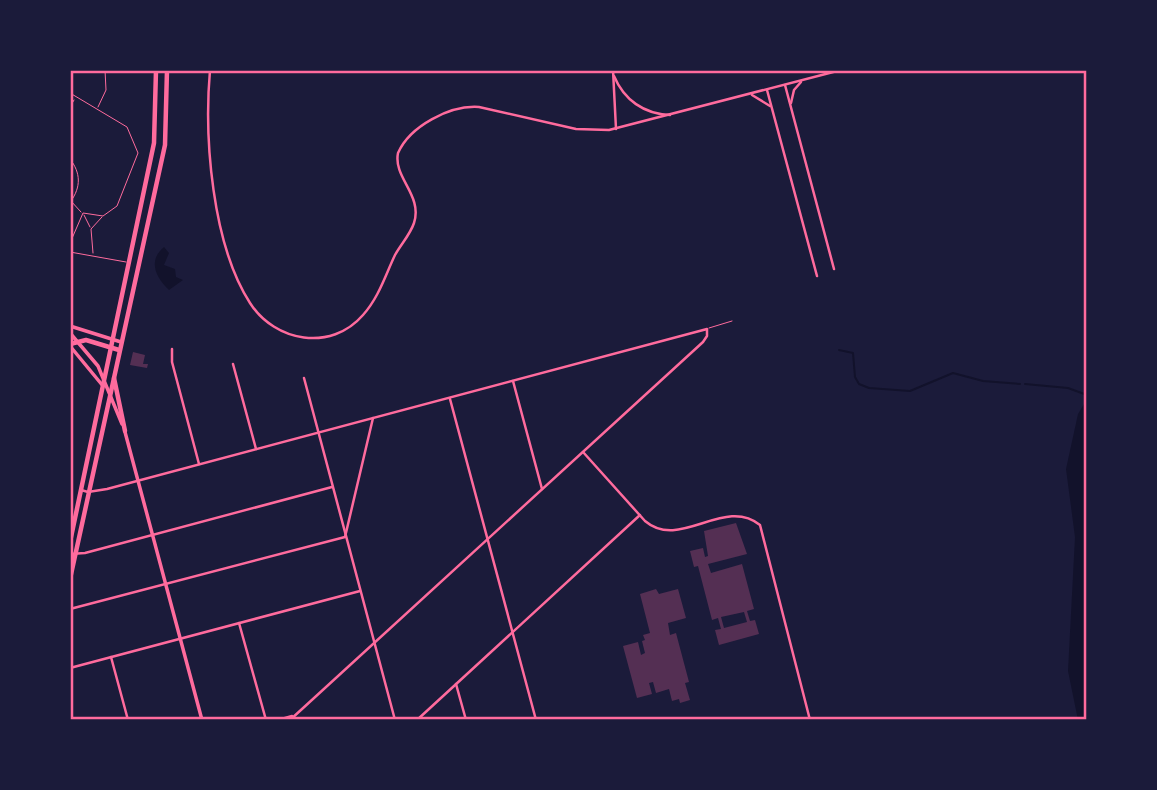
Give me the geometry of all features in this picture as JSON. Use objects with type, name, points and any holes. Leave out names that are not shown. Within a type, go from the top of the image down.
[{"type":"main road","points":[[70,542],[72,518],[81,490],[156,132],[156,70]]},
{"type":"main road","points":[[70,579],[73,554],[165,145],[167,70]]},
{"type":"main road","points":[[132,250],[140,252]]},
{"type":"main road","points":[[127,273],[135,275]]},
{"type":"main road","points":[[70,326],[121,342]]},
{"type":"main road","points":[[70,333],[92,356],[125,431]]},
{"type":"main road","points":[[103,381],[70,345],[79,341],[120,350]]},
{"type":"main road","points":[[114,377],[125,431],[202,720]]},
{"type":"street","points":[[210,70],[214,179],[231,259],[254,309],[276,329],[302,339],[325,337],[344,330],[359,320],[371,304],[415,217],[415,200],[397,164],[398,153],[407,140],[431,121],[452,110],[473,106],[585,130],[616,129],[841,70]]},
{"type":"street","points":[[613,70],[616,129]]},
{"type":"street","points":[[614,76],[622,92],[633,103],[656,113],[674,115]]},
{"type":"street","points":[[791,106],[794,90],[804,80]]},
{"type":"street","points":[[785,85],[834,269]]},
{"type":"street","points":[[767,90],[817,276]]},
{"type":"street","points":[[749,94],[762,99],[773,110]]},
{"type":"street","points":[[81,490],[88,492],[138,480],[707,329],[703,342],[290,720]]},
{"type":"street","points":[[172,349],[172,362],[199,464]]},
{"type":"street","points":[[233,364],[256,449]]},
{"type":"street","points":[[304,378],[395,720]]},
{"type":"street","points":[[513,381],[542,489]]},
{"type":"street","points":[[450,397],[536,720]]},
{"type":"street","points":[[345,537],[373,418]]},
{"type":"street","points":[[583,452],[653,527],[667,531],[734,514],[751,518],[760,525],[810,720]]},
{"type":"street","points":[[73,554],[332,487]]},
{"type":"street","points":[[417,720],[640,515]]},
{"type":"street","points":[[72,518],[82,521]]},
{"type":"street","points":[[70,609],[345,537]]},
{"type":"street","points":[[70,668],[360,591]]},
{"type":"street","points":[[239,623],[266,720]]},
{"type":"street","points":[[111,657],[128,720]]},
{"type":"street","points":[[456,684],[466,720]]},
{"type":"street","points":[[278,720],[295,715]]},
{"type":"lane","points":[[96,108],[106,90],[105,70]]},
{"type":"lane","points":[[70,93],[127,127],[138,153],[117,206],[91,229]]},
{"type":"lane","points":[[70,107],[75,97]]},
{"type":"lane","points":[[70,159],[76,167],[79,184],[71,201],[83,213],[91,229],[94,255]]},
{"type":"lane","points":[[83,213],[103,216]]},
{"type":"lane","points":[[70,243],[83,213]]},
{"type":"lane","points":[[70,252],[129,262]]},
{"type":"lane","points":[[707,329],[732,321]]},
{"type":"shaded area","points":[[164,247],[169,253],[164,265],[175,269],[176,277],[183,280],[169,290],[160,280],[155,268],[156,257]]},
{"type":"shaded area","points":[[1087,399],[1087,720],[1078,720],[1068,671],[1075,537],[1066,469],[1078,414]]},
{"type":"building","points":[[133,352],[145,355],[143,364],[148,364],[147,368],[130,365]]},
{"type":"building","points":[[736,523],[747,554],[708,564],[711,573],[742,564],[754,609],[747,611],[750,621],[755,620],[759,634],[719,645],[715,630],[721,629],[718,618],[712,620],[698,566],[694,567],[690,551],[703,548],[705,557],[708,556],[704,531]],"holes":[[[744,612],[747,622],[724,628],[721,617]]]},
{"type":"building","points":[[656,589],[659,594],[678,589],[686,618],[668,623],[670,635],[676,633],[689,682],[685,683],[690,700],[680,703],[679,699],[672,701],[669,689],[656,693],[653,682],[649,683],[652,694],[637,698],[623,646],[638,642],[641,655],[645,653],[643,635],[650,633],[640,594]]},
{"type":"waterway","points":[[839,350],[853,353],[855,377],[859,384],[869,388],[910,391],[953,373],[983,381],[1020,384]]},
{"type":"waterway","points":[[1025,384],[1068,388],[1087,395]]}]
